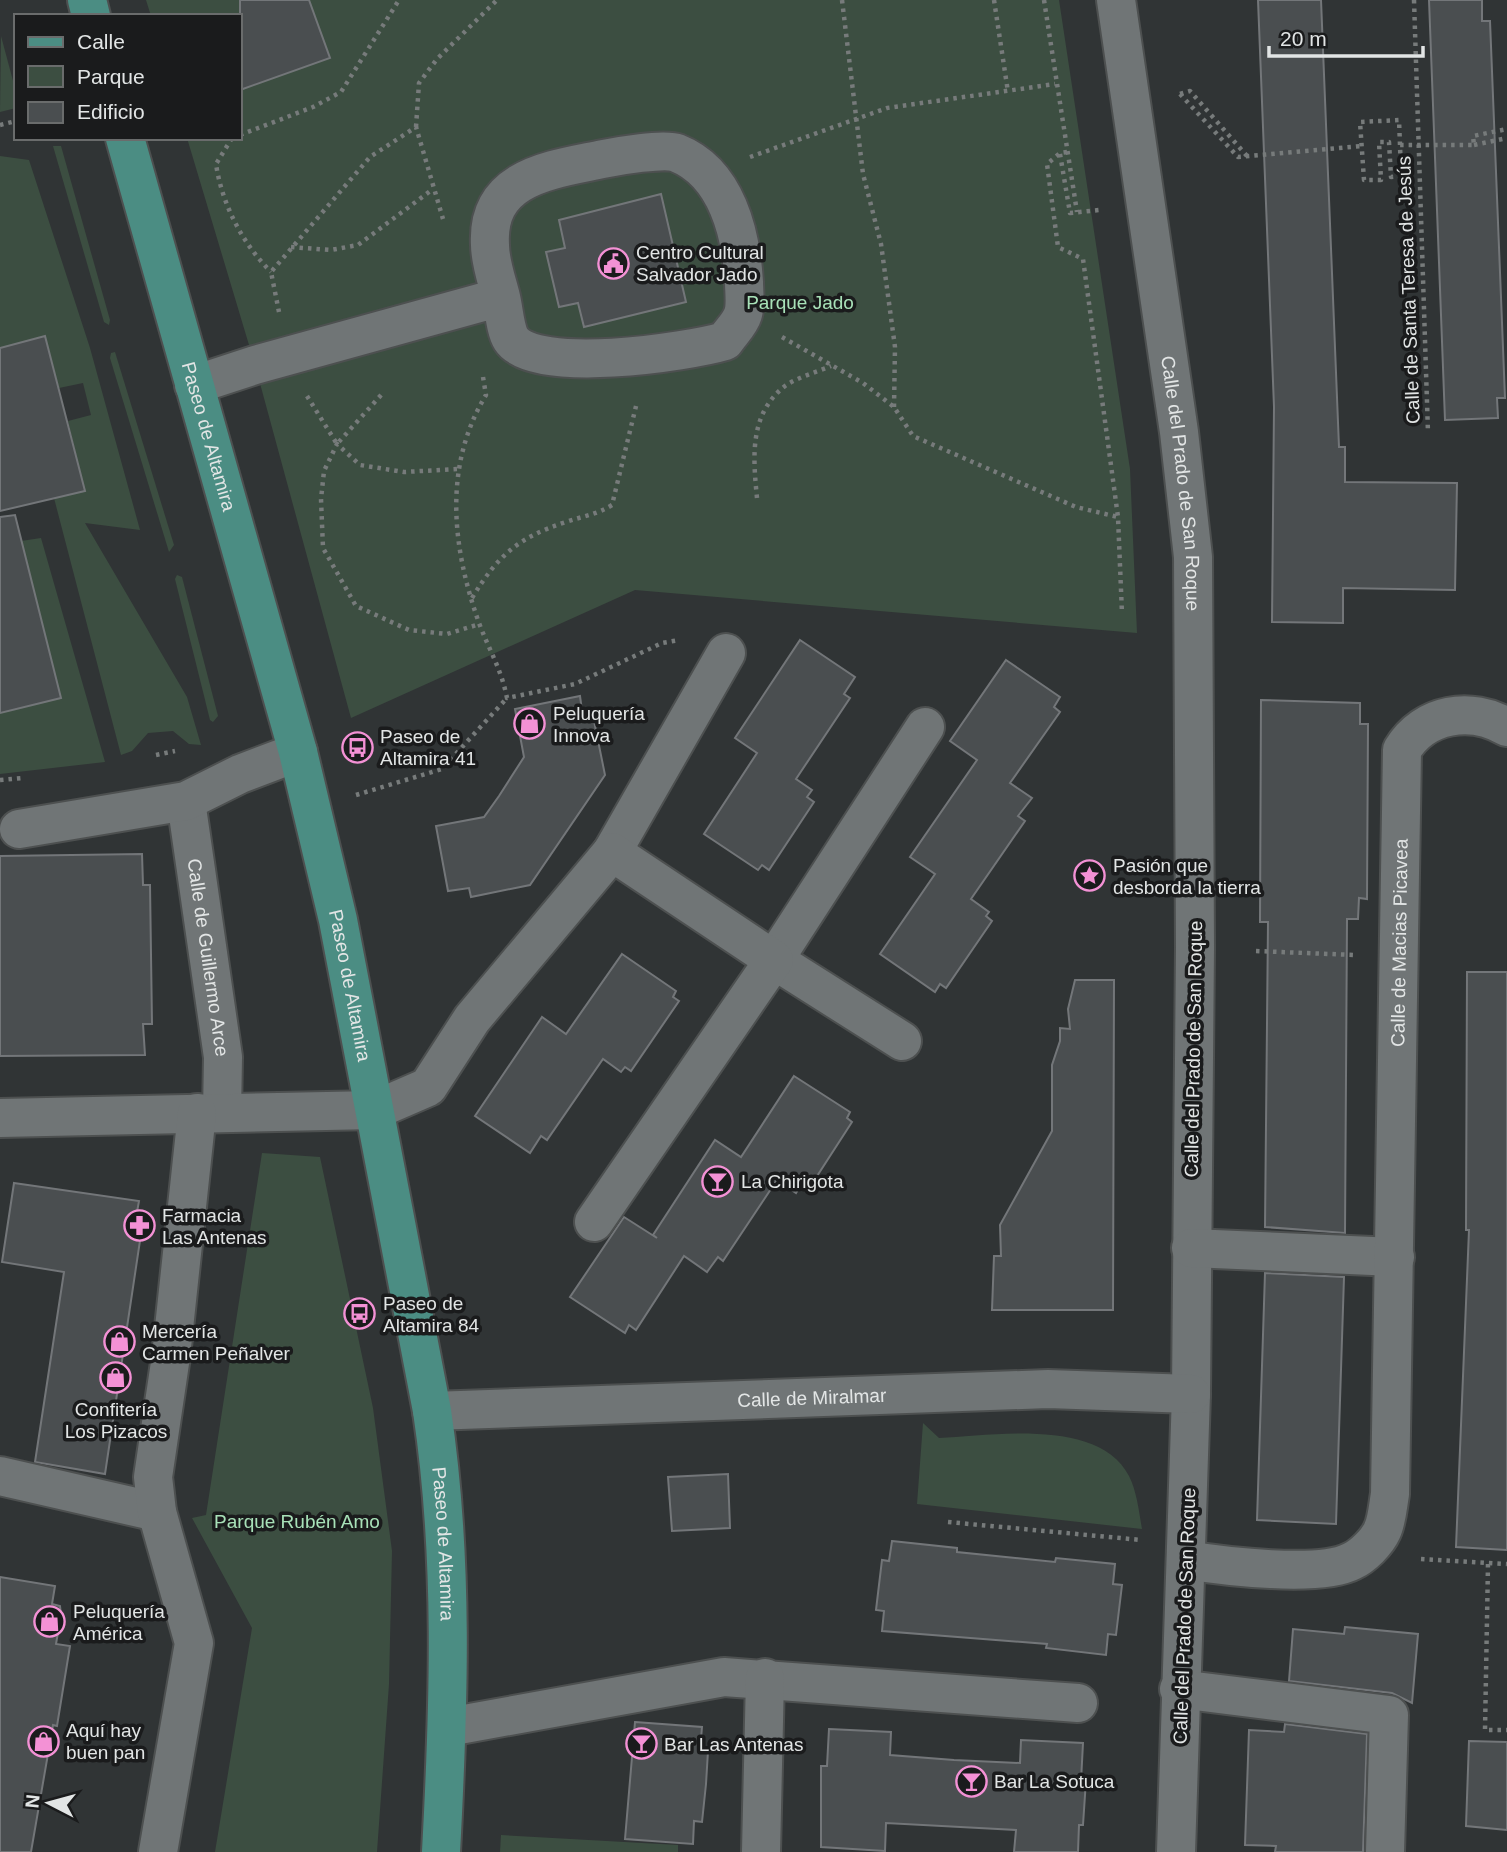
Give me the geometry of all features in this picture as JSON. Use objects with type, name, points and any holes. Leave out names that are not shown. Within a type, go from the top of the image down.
[{"type":"main road","name":"Paseo de Altamira","points":[[126,140],[312,808],[338,920],[432,1411],[442,1475],[449,1580],[448,1727],[441,1852]]},
{"type":"street","name":"Calle del Prado de San Roque","points":[[1116,0],[1179,432],[1193,557],[1195,947],[1191,1394],[1176,1852]]},
{"type":"street","points":[[674,151],[702,166],[732,217],[739,242],[744,293],[743,314],[725,341],[697,350],[562,360],[529,353],[511,339],[501,297],[489,244],[495,211],[511,187],[550,170],[610,158],[674,151]]},
{"type":"street","points":[[194,384],[501,297]]},
{"type":"street","points":[[0,1118],[375,1110],[428,1087],[472,1019],[612,852],[726,653]]},
{"type":"street","name":"Calle de Macias Picavea","points":[[1186,1560],[1246,1569],[1313,1568],[1350,1563],[1368,1549],[1383,1530],[1390,1494],[1402,750],[1411,734],[1433,722],[1458,715],[1493,719],[1507,727]]},
{"type":"street","points":[[594,1222],[775,960],[925,727]]},
{"type":"street","points":[[19,829],[186,801],[240,774],[298,752]]},
{"type":"street","name":"Calle de Guillermo Arce","points":[[158,1852],[194,1643],[157,1512],[153,1477],[209,1113],[223,1057],[186,801]]},
{"type":"street","points":[[612,852],[902,1041]]},
{"type":"street","points":[[1191,1248],[1395,1257]]},
{"type":"street","name":"Calle de Miralmar","points":[[432,1411],[1048,1389],[1191,1394]]},
{"type":"street","points":[[0,1476],[157,1512]]},
{"type":"street","points":[[448,1727],[724,1677],[1078,1703]]},
{"type":"street","points":[[761,1852],[765,1678]]},
{"type":"street","points":[[1180,1689],[1389,1715],[1385,1852]]},
{"type":"path","points":[[242,134],[303,111],[341,92],[398,0]]},
{"type":"path","points":[[416,127],[419,83],[437,59],[497,0]]},
{"type":"path","points":[[842,0],[863,174],[881,244],[895,347],[894,407]]},
{"type":"path","points":[[994,0],[1008,92]]},
{"type":"path","points":[[1044,0],[1077,212]]},
{"type":"path","name":"Calle de Santa Teresa de Jesús","points":[[1414,0],[1428,433]]},
{"type":"path","points":[[706,172],[887,108],[1055,84]]},
{"type":"path","points":[[1190,92],[1248,156]]},
{"type":"path","points":[[1180,94],[1238,157],[1361,146],[1360,122],[1399,120],[1400,145]]},
{"type":"path","name":"Calle de Santa Teresa de Jesús","points":[[1474,145],[1474,136],[1507,129]]},
{"type":"path","name":"Calle de Santa Teresa de Jesús","points":[[1361,146],[1364,180],[1381,180],[1379,142],[1389,142],[1391,177],[1401,176],[1400,145],[1474,145],[1507,138]]},
{"type":"path","points":[[231,140],[216,164],[220,192],[254,255],[271,272]]},
{"type":"path","points":[[1067,152],[1060,153],[1047,163],[1058,247],[1083,259],[1118,517],[1122,614]]},
{"type":"path","points":[[1060,153],[1070,214],[1099,210]]},
{"type":"path","points":[[290,247],[331,250],[358,245],[433,189]]},
{"type":"path","points":[[743,314],[863,383],[894,407],[913,436],[1076,507],[1118,517]]},
{"type":"path","points":[[472,598],[484,578],[522,538],[570,520],[595,516],[612,505],[625,460],[647,353]]},
{"type":"path","points":[[757,498],[753,459],[762,412],[786,385],[831,366]]},
{"type":"path","points":[[457,469],[404,472],[360,465],[337,444],[324,471],[321,499],[323,548],[356,606],[409,630],[447,634],[480,624]]},
{"type":"path","points":[[312,808],[442,769],[507,698],[575,684],[662,643],[682,640],[682,652]]},
{"type":"path","points":[[496,659],[507,698]]},
{"type":"path","points":[[1256,951],[1350,955]]},
{"type":"path","points":[[948,1522],[1141,1540]]},
{"type":"path","points":[[1457,1561],[1507,1564]]},
{"type":"path","points":[[1488,1564],[1485,1730],[1507,1730]]},
{"type":"green space","name":"Parque Jado","points":[[146,0],[1059,0],[1130,469],[1137,633],[635,590],[351,718],[255,365],[188,140],[242,140],[242,14],[150,14]]},
{"type":"green space","points":[[1,36],[14,85],[14,108],[0,112]]},
{"type":"green space","points":[[53,146],[61,146],[110,320],[109,325],[104,322]]},
{"type":"green space","points":[[0,156],[29,160],[90,348],[140,530],[85,523],[187,697],[201,745],[189,744],[173,731],[148,733],[132,751],[121,755],[54,498],[85,491],[68,421],[91,415],[83,383],[59,388],[45,336],[0,348]]},
{"type":"green space","points":[[115,352],[174,545],[169,552],[110,358],[111,353]]},
{"type":"green space","points":[[41,538],[105,762],[0,774],[0,713],[61,698],[21,541]]},
{"type":"green space","points":[[177,575],[182,577],[218,716],[213,722],[210,720],[175,579]]},
{"type":"green space","name":"Parque Rubén Amo","points":[[262,1153],[320,1157],[373,1408],[392,1551],[389,1684],[377,1852],[215,1852],[252,1628],[192,1518],[206,1515]]},
{"type":"green space","points":[[923,1423],[939,1438],[1043,1434],[1095,1445],[1115,1458],[1129,1476],[1136,1495],[1142,1529],[917,1504]]},
{"type":"green space","points":[[501,1835],[678,1845],[678,1852],[500,1852]]},
{"type":"building","points":[[240,0],[309,0],[330,58],[242,89]]},
{"type":"building","points":[[1258,0],[1321,0],[1339,447],[1345,447],[1345,482],[1457,483],[1455,590],[1343,588],[1343,623],[1272,622],[1274,407]]},
{"type":"building","points":[[1429,0],[1482,0],[1482,21],[1490,21],[1505,398],[1497,398],[1498,418],[1445,420]]},
{"type":"building","name":"Centro Cultural Salvador Jado","points":[[661,194],[686,302],[584,327],[578,303],[559,307],[546,252],[565,248],[559,220]]},
{"type":"building","points":[[45,336],[85,491],[0,511],[0,348]]},
{"type":"building","points":[[15,515],[61,698],[0,713],[0,517]]},
{"type":"building","points":[[800,640],[855,677],[844,694],[850,698],[796,779],[812,790],[807,797],[814,802],[769,870],[762,865],[758,870],[704,834],[757,753],[735,738]]},
{"type":"building","points":[[1006,660],[1060,697],[1054,707],[1060,712],[1010,783],[1032,798],[1018,816],[1025,821],[971,899],[989,912],[986,916],[992,921],[946,988],[940,984],[935,992],[880,954],[935,874],[910,857],[977,760],[950,741]]},
{"type":"building","points":[[580,696],[583,718],[593,716],[605,775],[530,885],[471,897],[469,888],[448,891],[436,826],[484,817],[499,796],[524,757],[515,709]]},
{"type":"building","points":[[1261,700],[1360,703],[1360,724],[1368,724],[1367,899],[1359,898],[1358,919],[1347,919],[1345,1233],[1265,1227],[1268,922],[1260,922]]},
{"type":"building","points":[[142,854],[143,885],[150,885],[152,1024],[143,1024],[145,1055],[0,1056],[0,856]]},
{"type":"building","points":[[622,954],[676,991],[673,997],[679,1001],[631,1071],[625,1067],[621,1072],[603,1059],[547,1140],[541,1136],[530,1153],[475,1116],[542,1017],[566,1034]]},
{"type":"building","points":[[1467,972],[1507,972],[1507,1550],[1456,1547],[1469,1230],[1466,1230]]},
{"type":"building","points":[[1075,980],[1114,980],[1113,1310],[992,1310],[994,1256],[1001,1256],[1000,1225],[1052,1131],[1052,1065],[1060,1041],[1060,1028],[1070,1029],[1068,1009]]},
{"type":"building","points":[[794,1076],[850,1112],[847,1118],[852,1122],[808,1190],[801,1185],[796,1193],[777,1180],[723,1261],[718,1257],[707,1272],[684,1256],[636,1330],[629,1325],[625,1333],[570,1297],[624,1217],[657,1238],[653,1235],[715,1140],[741,1157]]},
{"type":"building","points":[[14,1183],[139,1201],[137,1212],[144,1214],[105,1474],[35,1462],[64,1272],[2,1262]]},
{"type":"building","points":[[1265,1273],[1344,1277],[1336,1524],[1257,1520]]},
{"type":"building","points":[[728,1474],[730,1528],[672,1531],[668,1477]]},
{"type":"building","points":[[892,1541],[957,1548],[957,1552],[1055,1562],[1056,1558],[1115,1564],[1113,1584],[1122,1585],[1116,1635],[1108,1634],[1106,1655],[1046,1648],[1047,1644],[882,1631],[884,1611],[876,1610],[882,1560],[889,1561]]},
{"type":"building","points":[[0,1577],[55,1586],[52,1604],[60,1606],[61,1615],[56,1644],[70,1646],[57,1726],[53,1725],[31,1852],[0,1852]]},
{"type":"building","points":[[1345,1627],[1418,1634],[1412,1703],[1392,1693],[1289,1681],[1293,1629],[1344,1634]]},
{"type":"building","points":[[635,1722],[702,1727],[700,1751],[708,1751],[706,1784],[702,1822],[694,1821],[693,1844],[625,1839]]},
{"type":"building","points":[[1285,1724],[1367,1734],[1363,1852],[1275,1852],[1276,1846],[1245,1845],[1249,1730],[1284,1732]]},
{"type":"building","points":[[829,1729],[891,1732],[890,1755],[954,1760],[1020,1763],[1021,1740],[1083,1743],[1081,1781],[1086,1780],[1078,1852],[1014,1852],[1016,1830],[886,1823],[885,1851],[821,1847],[821,1766],[827,1766]]},
{"type":"building","points":[[1469,1741],[1507,1742],[1507,1830],[1466,1826]]},
{"type":"place","name":"Centro Cultural Salvador Jado","points":[[613,263]]},
{"type":"place","name":"Peluquería Innova","points":[[530,724]]},
{"type":"place","name":"Paseo de Altamira 41","points":[[357,747]]},
{"type":"place","name":"Pasión que desborda la tierra","points":[[1090,876]]},
{"type":"place","name":"La Chirigota","points":[[718,1181]]},
{"type":"place","name":"Farmacia Las Antenas","points":[[139,1226]]},
{"type":"place","name":"Paseo de Altamira 84","points":[[360,1314]]},
{"type":"place","name":"Mercería Carmen Peñalver","points":[[119,1342]]},
{"type":"place","name":"Confitería Los Pizacos","points":[[116,1378]]},
{"type":"place","name":"Peluquería América","points":[[50,1622]]},
{"type":"place","name":"Aquí hay buen pan","points":[[43,1741]]},
{"type":"place","name":"Bar Las Antenas","points":[[641,1744]]},
{"type":"place","name":"Bar La Sotuca","points":[[971,1781]]}]
